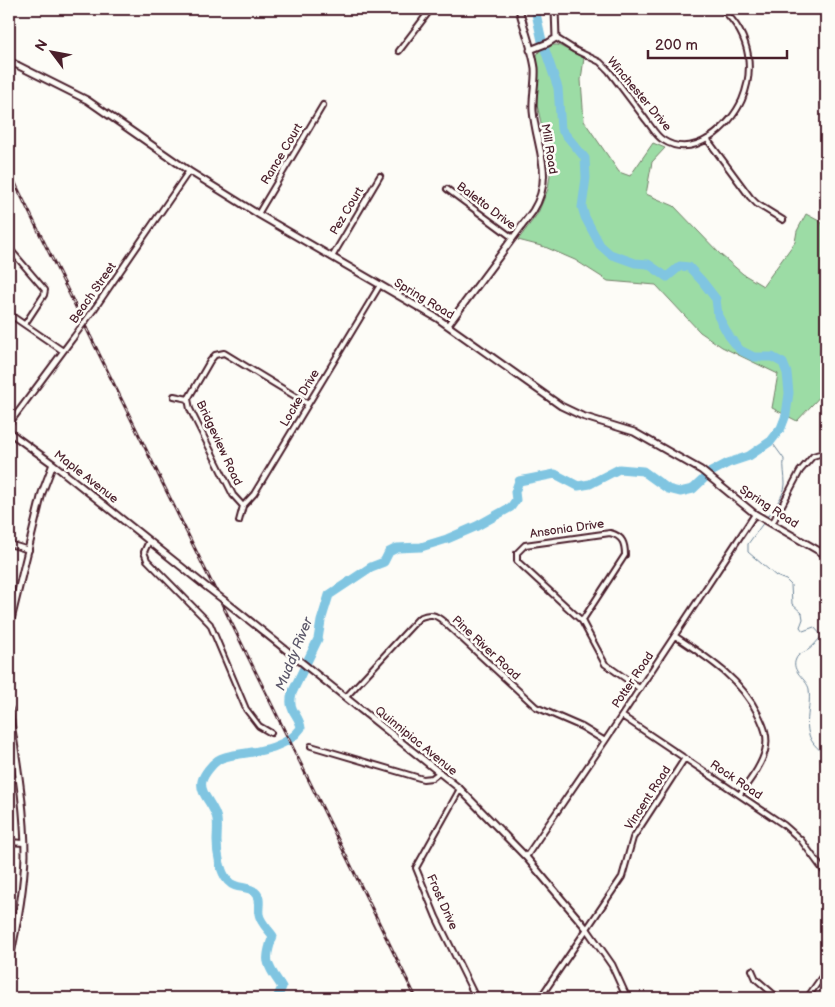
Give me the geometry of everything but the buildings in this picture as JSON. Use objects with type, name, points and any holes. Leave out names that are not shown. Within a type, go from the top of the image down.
[{"type":"street","points":[[399,51],[430,9]]},
{"type":"street","name":"Mill Road","points":[[448,325],[513,238],[541,196],[544,177],[533,112],[535,69],[519,9]]},
{"type":"street","points":[[530,50],[556,38],[555,9]]},
{"type":"street","name":"Winchester Drive","points":[[556,38],[600,62],[609,70],[662,140],[681,146],[690,146],[707,140],[720,130],[736,111],[743,99],[748,71],[748,54],[736,23],[722,9]]},
{"type":"street","name":"Spring Road","points":[[9,61],[87,100],[190,171],[258,214],[448,325],[561,406],[582,416],[634,432],[705,472],[755,514],[826,556]]},
{"type":"street","name":"Rance Court","points":[[258,214],[323,105]]},
{"type":"street","points":[[707,140],[750,197],[761,207],[783,220]]},
{"type":"street","name":"Beach Street","points":[[9,424],[95,308],[190,171]]},
{"type":"street","name":"Pez Court","points":[[332,257],[380,176]]},
{"type":"street","name":"Baletto Drive","points":[[447,189],[513,238]]},
{"type":"street","points":[[9,248],[45,290],[44,295],[25,324]]},
{"type":"street","name":"Locke Drive","points":[[239,521],[243,506],[254,494],[380,285]]},
{"type":"street","points":[[9,314],[63,351]]},
{"type":"street","points":[[188,399],[215,355],[224,353],[308,404]]},
{"type":"street","name":"Bridgeview Road","points":[[174,396],[188,399],[190,409],[233,495],[243,506]]},
{"type":"street","name":"Maple Avenue","points":[[9,432],[53,464],[149,541]]},
{"type":"street","points":[[772,524],[800,471],[813,456],[826,452]]},
{"type":"street","points":[[9,628],[12,602],[28,550],[42,493],[53,464]]},
{"type":"street","name":"Potter Road","points":[[526,857],[622,716],[755,514]]},
{"type":"street","name":"Ansonia Drive","points":[[582,621],[625,555],[625,544],[620,537],[610,533],[530,544],[520,548],[517,553],[517,561],[582,621],[605,664],[640,688]]},
{"type":"street","points":[[149,541],[144,552],[147,560],[210,624],[246,709],[259,726],[271,733]]},
{"type":"street","name":"Quinnipiac Avenue","points":[[149,541],[460,789],[526,857],[586,928],[612,965],[627,998]]},
{"type":"street","points":[[9,544],[28,550]]},
{"type":"street","name":"Pine River Road","points":[[346,697],[419,618],[426,615],[434,615],[440,618],[536,707],[582,726],[605,741]]},
{"type":"street","points":[[675,636],[712,660],[735,680],[754,706],[764,727],[766,744],[762,760],[740,794]]},
{"type":"street","points":[[9,709],[19,779],[24,843],[22,888],[9,962]]},
{"type":"street","name":"Rock Road","points":[[622,716],[740,794],[789,829],[813,855],[826,874]]},
{"type":"street","points":[[311,746],[423,780],[432,778],[440,772]]},
{"type":"street","name":"Vincent Road","points":[[540,998],[622,877],[633,838],[685,758]]},
{"type":"street","points":[[9,779],[19,779]]},
{"type":"street","name":"Frost Drive","points":[[460,789],[416,868],[436,917],[476,998]]},
{"type":"street","points":[[9,842],[24,843]]},
{"type":"street","points":[[752,970],[756,979],[778,998]]},
{"type":"street","points":[[807,998],[826,971]]},
{"type":"green space","points":[[558,45],[584,58],[581,80],[584,121],[619,172],[630,176],[653,143],[665,148],[652,162],[646,194],[674,206],[721,255],[743,274],[763,286],[795,242],[797,231],[806,214],[821,222],[826,230],[826,390],[797,421],[772,408],[778,374],[722,347],[700,332],[656,285],[608,281],[575,260],[545,247],[518,240],[538,213],[548,189],[551,167],[537,105],[537,55],[540,50]]},
{"type":"waterway","name":"Muddy River","points":[[277,998],[282,987],[270,968],[267,957],[273,936],[260,917],[257,894],[252,890],[231,884],[223,873],[219,862],[217,819],[203,790],[202,781],[208,769],[220,759],[282,744],[301,728],[292,708],[292,693],[318,639],[329,595],[371,567],[384,562],[389,552],[397,548],[421,547],[447,539],[477,526],[511,507],[516,500],[515,492],[519,481],[555,474],[578,486],[590,484],[619,469],[643,471],[668,489],[680,492],[693,489],[711,472],[728,463],[749,456],[771,441],[781,428],[786,415],[789,393],[787,373],[783,363],[772,357],[754,357],[740,350],[729,336],[718,316],[716,299],[689,267],[680,266],[667,277],[648,264],[635,263],[610,254],[600,245],[585,217],[582,207],[586,178],[585,158],[561,129],[558,88],[542,41],[535,9]]},
{"type":"waterway","points":[[768,517],[781,497],[785,484],[784,459],[771,441]]},
{"type":"waterway","points":[[764,522],[748,544],[748,552],[776,576],[786,580],[791,585],[792,604],[802,613],[803,619],[800,627],[803,631],[814,627],[822,636],[810,649],[798,656],[795,667],[809,689],[808,730],[810,737],[821,751],[826,749]]},
{"type":"railway","points":[[9,171],[416,998]]}]
